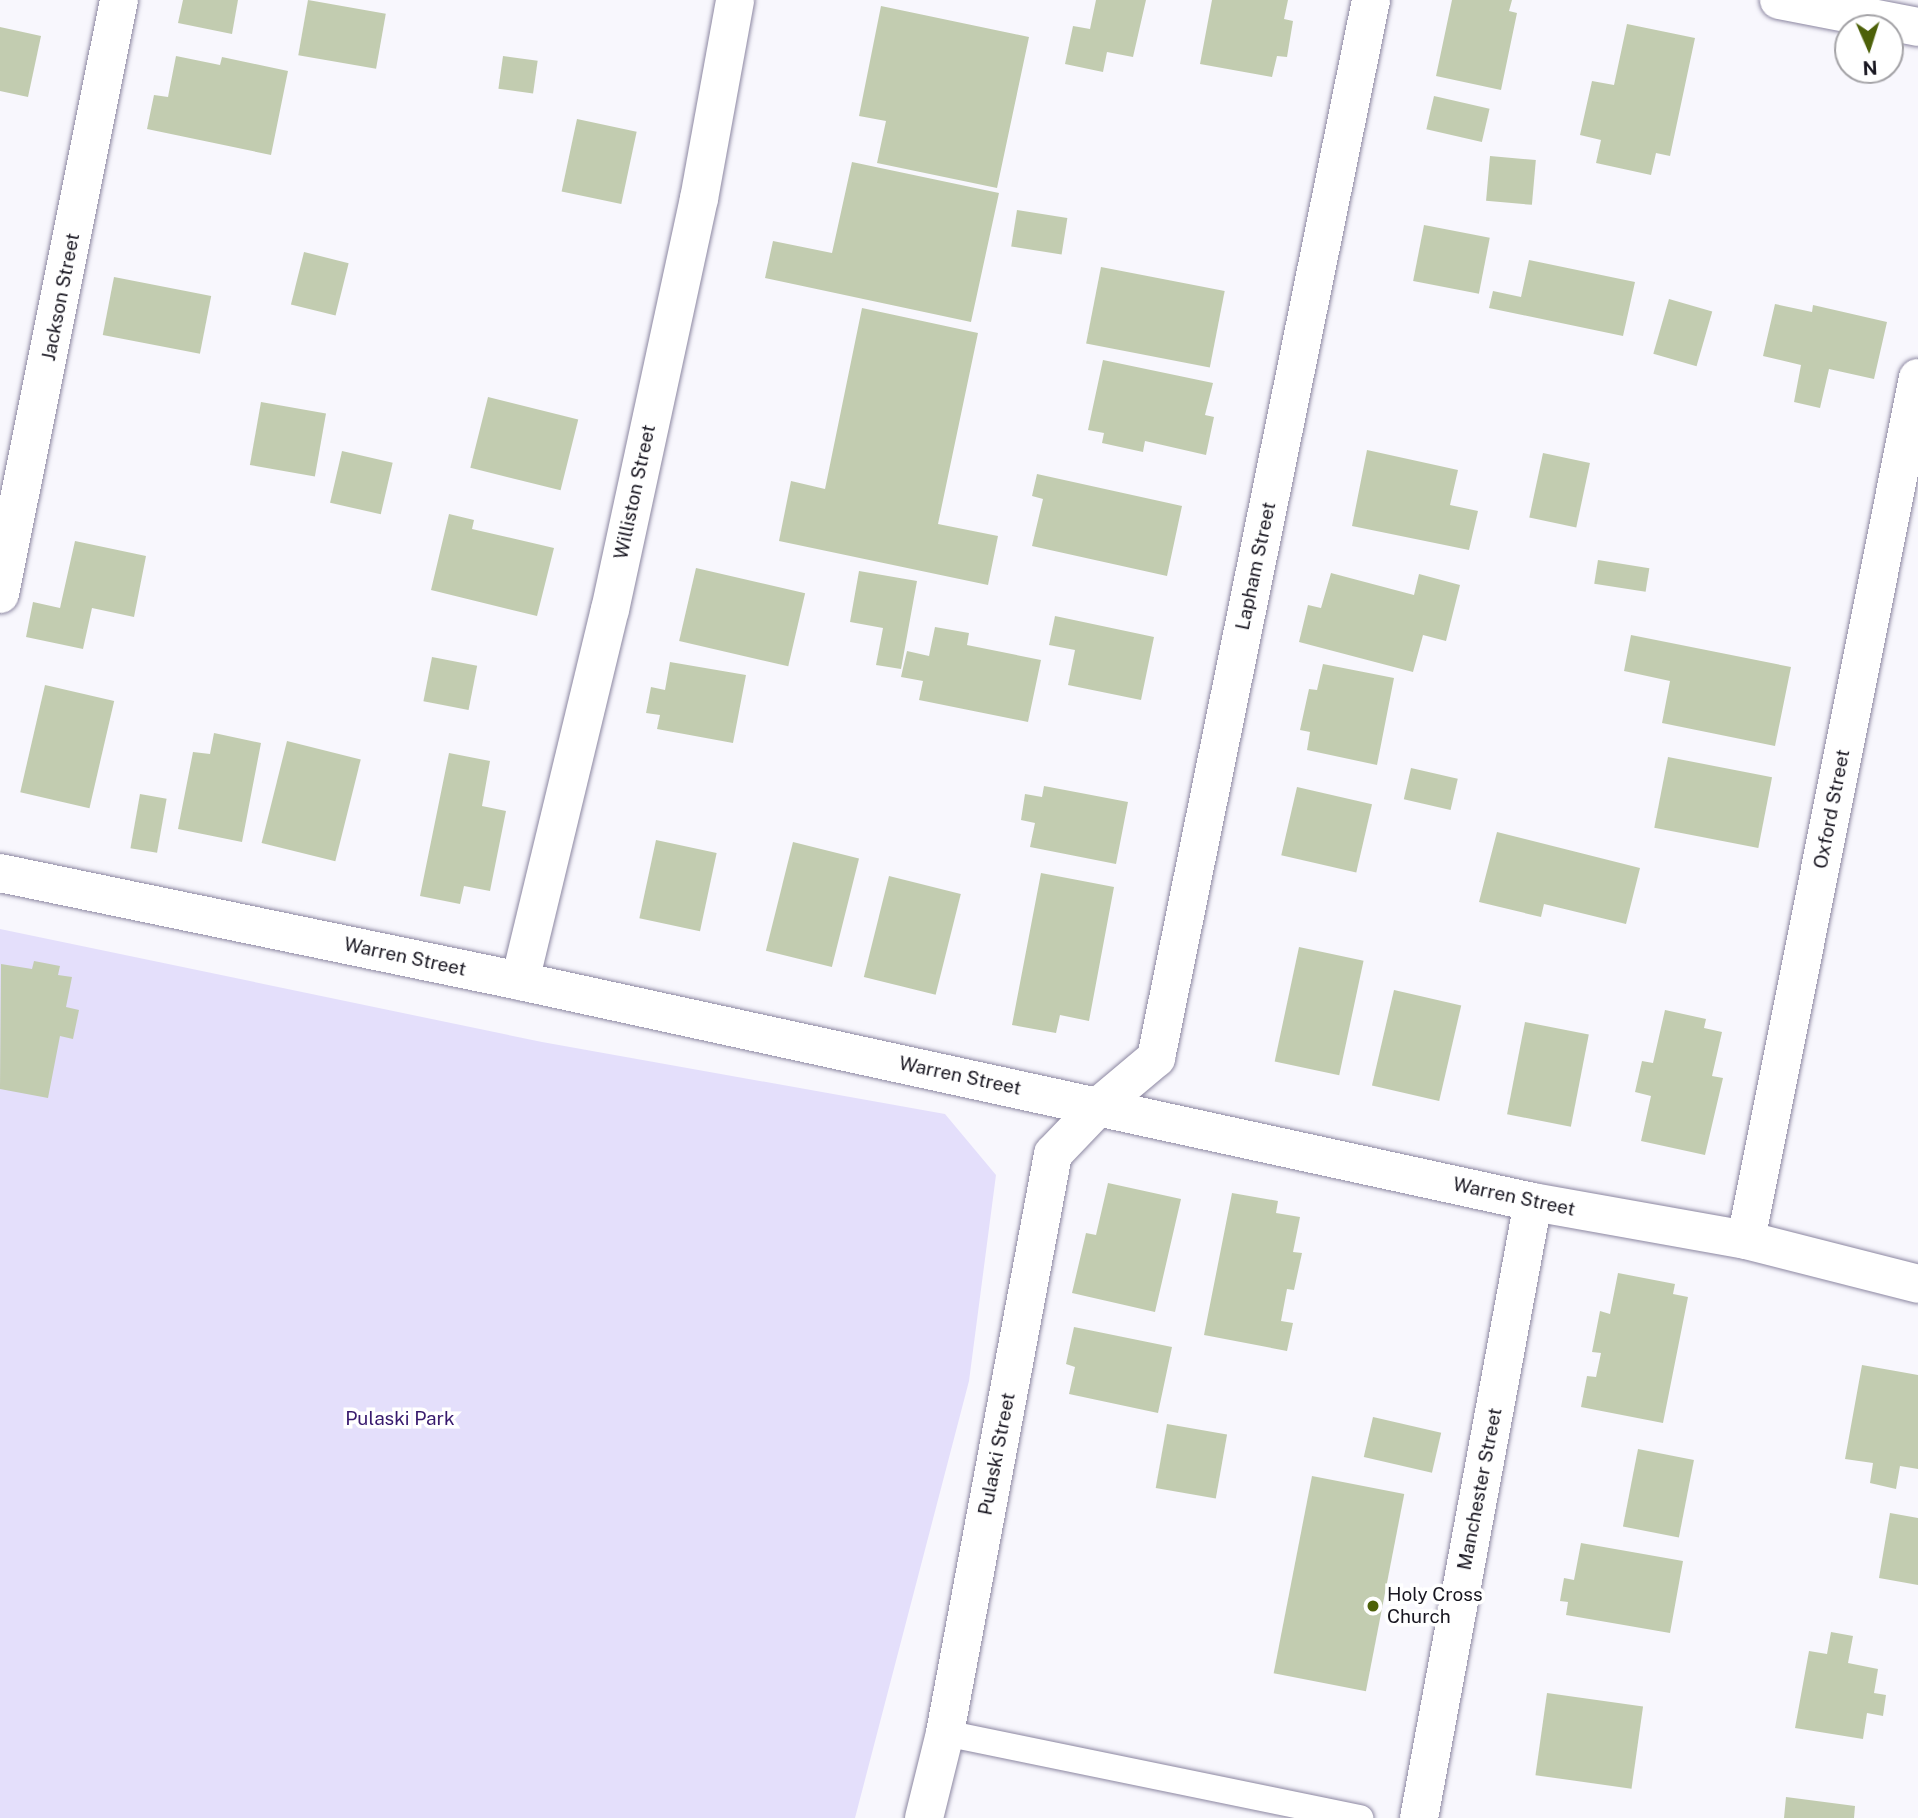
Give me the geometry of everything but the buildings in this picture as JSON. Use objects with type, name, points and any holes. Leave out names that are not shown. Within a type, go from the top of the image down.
[{"type":"street","name":"Jackson Street","points":[[0,594],[119,0]]},
{"type":"street","name":"Williston Street","points":[[520,981],[612,597],[699,199],[735,0]]},
{"type":"street","name":"Lapham Street","points":[[1099,1106],[1156,1058],[1371,0]]},
{"type":"street","points":[[1779,0],[1918,27]]},
{"type":"street","name":"Oxford Street","points":[[1746,1240],[1918,378]]},
{"type":"street","name":"Warren Street","points":[[0,873],[520,981],[1533,1202],[1746,1240],[1918,1284]]},
{"type":"street","name":"Pulaski Street","points":[[924,1818],[945,1733],[1053,1154],[1099,1106]]},
{"type":"street","name":"Manchester Street","points":[[1419,1818],[1533,1202]]},
{"type":"lane","points":[[945,1733],[1360,1818]]},
{"type":"green space","name":"Pulaski Park","points":[[0,929],[542,1042],[945,1114],[996,1175],[969,1381],[855,1818],[0,1818]]},
{"type":"place","name":"Holy Cross Church","points":[[1373,1606]]}]
